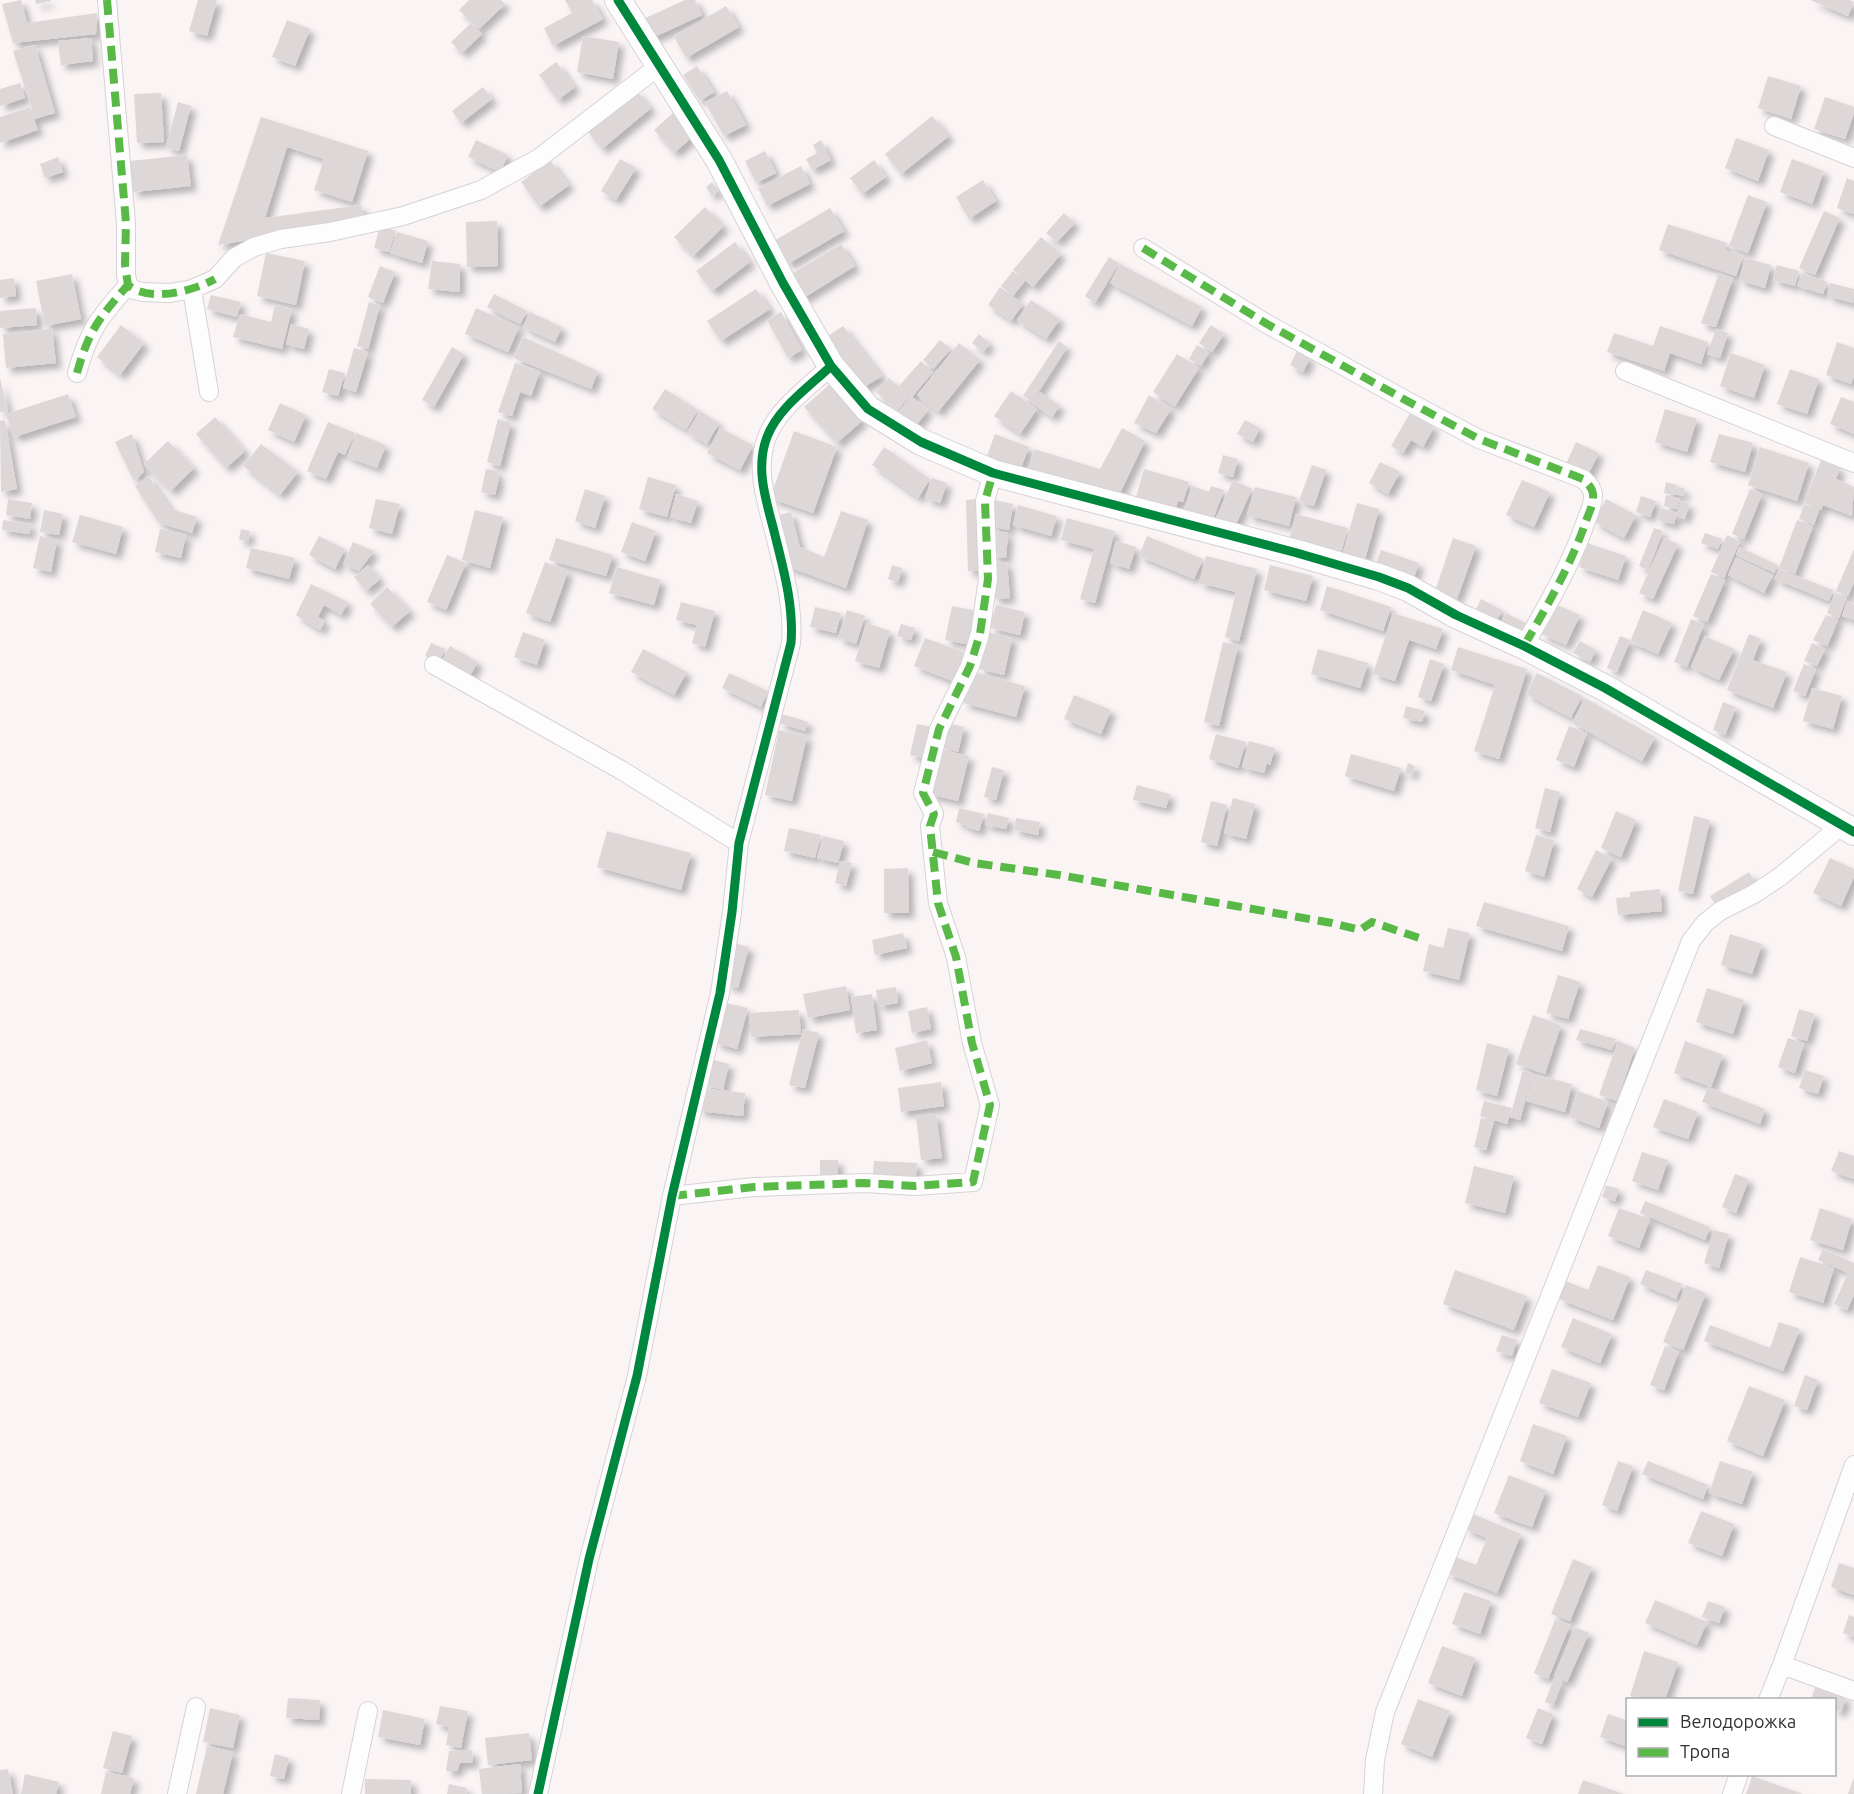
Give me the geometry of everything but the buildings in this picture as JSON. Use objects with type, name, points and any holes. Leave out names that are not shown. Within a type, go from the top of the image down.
[{"type":"street","points":[[107,0],[126,224],[125,265],[128,285],[134,290],[143,292],[170,293],[192,289],[215,279],[234,258],[254,247],[282,239],[330,232],[403,216],[481,190],[539,158],[659,66]]},
{"type":"street","points":[[618,0],[719,160],[783,283],[831,366],[868,409],[921,442],[993,473],[1167,517],[1379,577],[1408,588],[1456,615],[1524,646],[1605,688],[1848,829],[1754,894],[1720,911],[1705,923],[1692,941],[1385,1712],[1375,1760],[1373,1794]]},
{"type":"street","points":[[1774,126],[1854,158]]},
{"type":"street","points":[[1143,248],[1267,324],[1408,402],[1479,439],[1583,479],[1590,486],[1593,493],[1592,504],[1582,532],[1524,646]]},
{"type":"street","points":[[78,373],[84,348],[91,332],[102,314],[128,285]]},
{"type":"street","points":[[192,289],[209,392]]},
{"type":"street","points":[[538,1794],[589,1559],[637,1376],[672,1196],[720,993],[739,843],[792,643],[793,623],[789,594],[765,497],[760,466],[767,436],[784,411],[831,366]]},
{"type":"street","points":[[1625,371],[1854,463]]},
{"type":"street","points":[[672,1196],[754,1187],[864,1183],[915,1186],[973,1182],[990,1105],[972,1042],[956,957],[938,903],[930,826],[934,814],[923,793],[939,729],[970,666],[980,634],[988,579],[985,501],[993,473]]},
{"type":"street","points":[[434,664],[621,770],[739,843]]},
{"type":"street","points":[[1769,1698],[1854,1465]]},
{"type":"street","points":[[1782,1665],[1854,1691]]},
{"type":"street","points":[[177,1794],[196,1707]]},
{"type":"street","points":[[351,1794],[368,1711]]},
{"type":"street","points":[[1732,1794],[1738,1776]]},
{"type":"marked path","points":[[107,0],[126,223],[125,265],[128,285],[137,290],[159,294],[184,291],[215,279]]},
{"type":"marked path","points":[[1143,248],[1267,324],[1409,402],[1479,439],[1583,479],[1588,484],[1593,494],[1593,501],[1580,537],[1558,585],[1524,646]]},
{"type":"marked path","points":[[77,373],[96,325],[128,285]]},
{"type":"marked path","points":[[672,1196],[754,1187],[864,1183],[915,1186],[973,1182],[990,1105],[972,1043],[956,957],[938,903],[930,826],[934,814],[923,793],[939,729],[970,666],[980,634],[988,579],[985,501],[993,473]]},
{"type":"marked path","points":[[933,852],[974,863],[1059,875],[1332,923],[1360,930],[1372,922],[1425,940]]},
{"type":"cycle path","points":[[618,0],[719,160],[783,283],[831,366],[868,409],[921,442],[993,473],[1297,553],[1408,588],[1456,615],[1524,646],[1605,688],[1854,832]]},
{"type":"cycle path","points":[[538,1794],[589,1559],[637,1376],[672,1196],[720,993],[739,843],[791,643],[792,629],[787,587],[763,484],[764,449],[772,426],[786,407],[831,366]]}]
